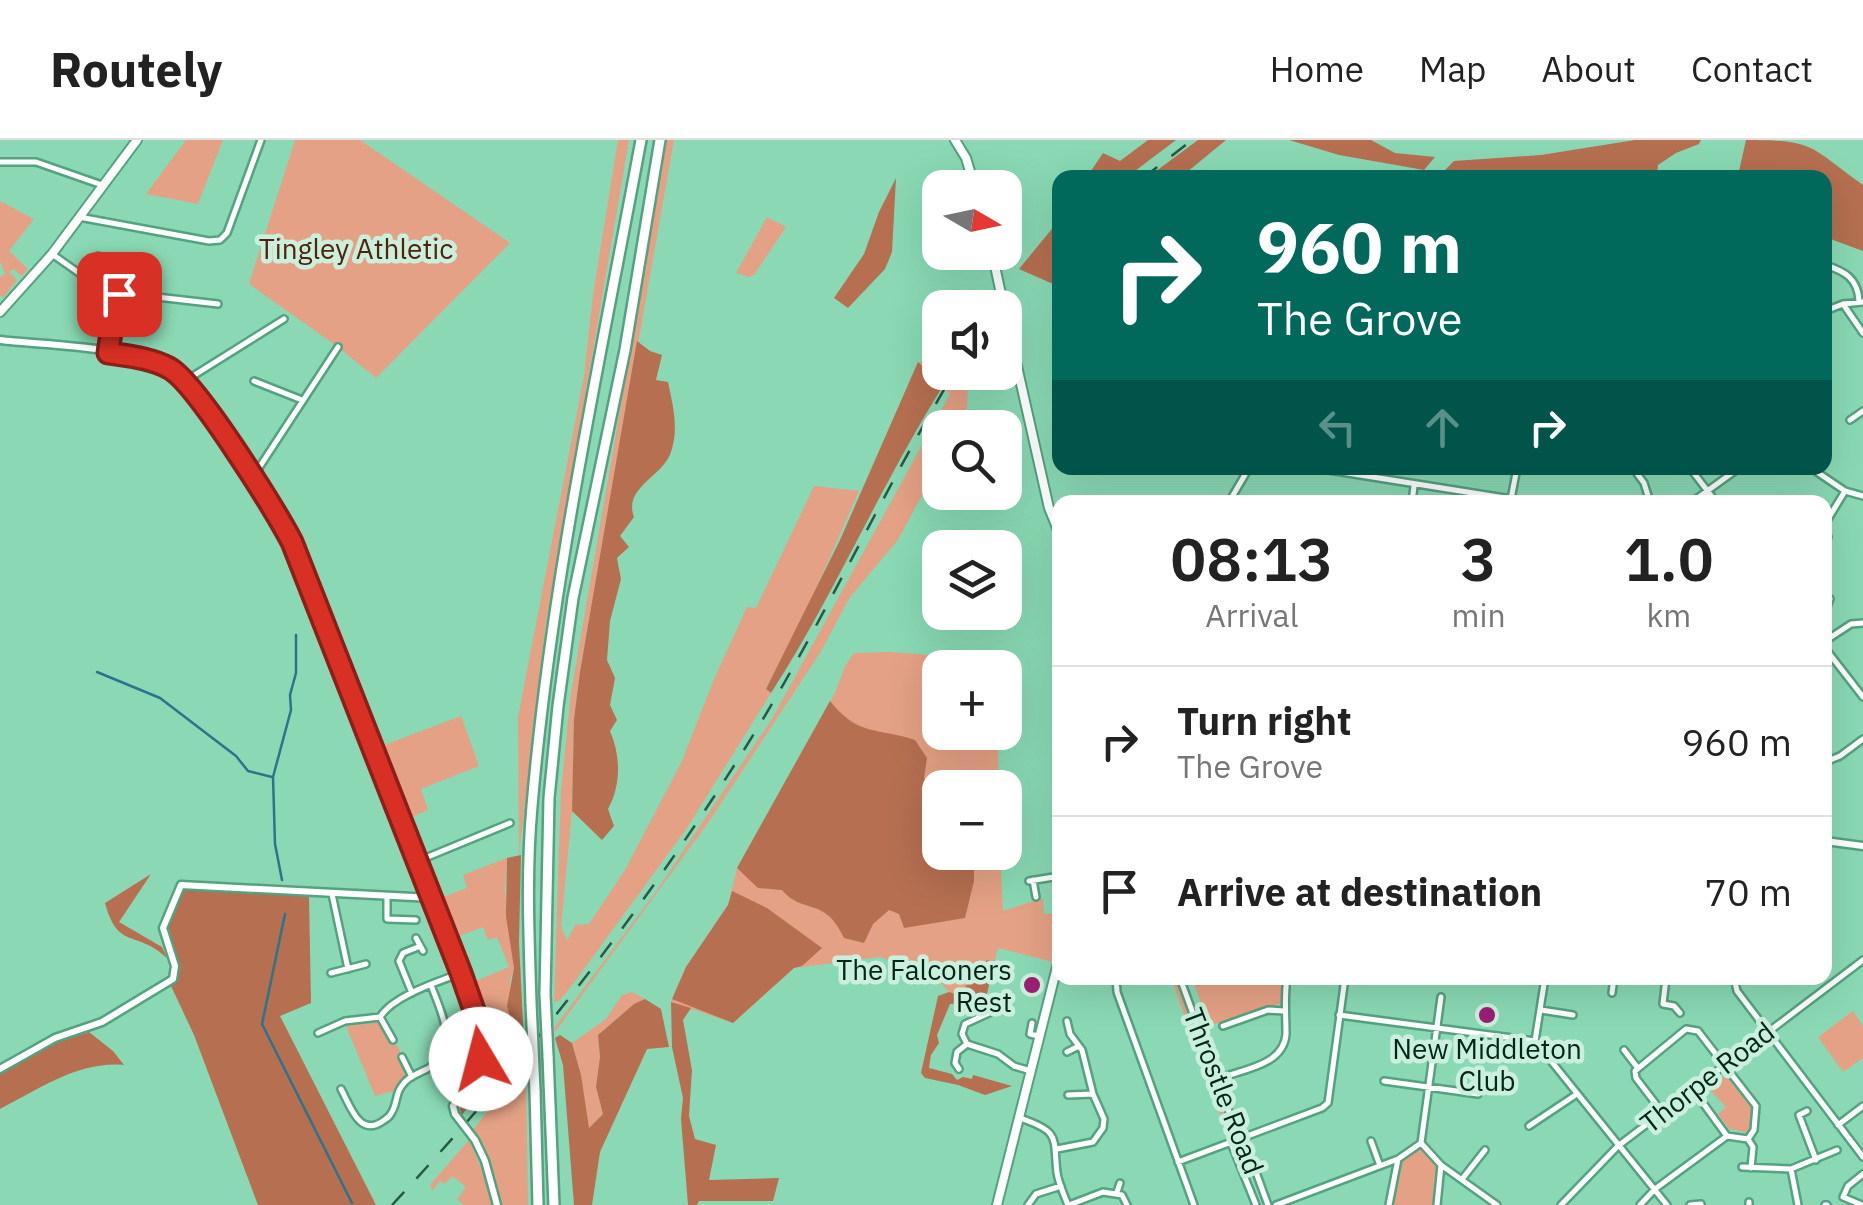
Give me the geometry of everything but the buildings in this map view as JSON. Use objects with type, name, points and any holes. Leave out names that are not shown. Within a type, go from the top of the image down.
[{"type":"highway","points":[[538,1205],[528,924],[532,810],[542,704],[641,140]]},
{"type":"highway","points":[[554,1205],[545,994],[549,798],[558,706],[574,598],[625,350],[660,140]]},
{"type":"main road","points":[[0,312],[52,254],[137,140]]},
{"type":"main road","points":[[955,140],[970,170]]},
{"type":"main road","points":[[1022,387],[1052,513]]},
{"type":"main road","points":[[997,1205],[1031,1071],[1032,1037],[1052,978]]},
{"type":"street","points":[[79,216],[220,240],[227,233],[261,140]]},
{"type":"street","points":[[0,162],[43,164],[102,185]]},
{"type":"street","points":[[52,254],[79,273],[95,276],[98,256]]},
{"type":"street","points":[[79,273],[84,265]]},
{"type":"street","points":[[1832,268],[1849,275],[1858,286],[1861,301],[1832,308]]},
{"type":"street","points":[[108,353],[116,298],[122,293],[218,304]]},
{"type":"street","points":[[1844,304],[1863,333]]},
{"type":"street","points":[[185,381],[284,319]]},
{"type":"street","points":[[0,340],[108,353],[155,362],[173,370],[185,381],[282,521],[461,973],[484,1048],[453,1106],[485,1161],[497,1205]]},
{"type":"street","points":[[252,477],[338,347]]},
{"type":"street","points":[[254,381],[303,401]]},
{"type":"street","points":[[1850,420],[1863,410]]},
{"type":"street","points":[[1370,475],[1479,495]]},
{"type":"street","points":[[1695,475],[1711,495]]},
{"type":"street","points":[[1702,495],[1729,475]]},
{"type":"street","points":[[1821,475],[1845,491],[1863,496]]},
{"type":"street","points":[[1413,495],[1414,485]]},
{"type":"street","points":[[1832,512],[1845,491]]},
{"type":"street","points":[[1832,639],[1851,624],[1863,623]]},
{"type":"street","points":[[1832,654],[1863,697]]},
{"type":"street","points":[[1832,758],[1863,739]]},
{"type":"street","points":[[418,861],[510,823]]},
{"type":"street","points":[[1832,841],[1863,846]]},
{"type":"street","points":[[1036,897],[1031,880],[1052,877]]},
{"type":"street","points":[[0,1069],[62,1035],[114,1016],[173,978],[175,966],[163,928],[182,885],[432,898]]},
{"type":"street","points":[[332,894],[348,969]]},
{"type":"street","points":[[387,896],[387,919],[416,920]]},
{"type":"street","points":[[412,993],[399,961],[402,954],[421,949],[416,938]]},
{"type":"street","name":"Thorpe Road","points":[[1832,982],[1863,960]]},
{"type":"street","points":[[331,972],[366,964]]},
{"type":"street","points":[[318,1033],[346,1021],[380,1017],[386,1008],[412,993],[461,973]]},
{"type":"street","points":[[341,1089],[357,1120],[376,1126],[391,1115],[400,1088],[436,1064],[447,1042],[447,1028],[430,985]]},
{"type":"street","points":[[1116,985],[1194,1205]]},
{"type":"street","name":"Throstle Road","points":[[1183,985],[1268,1205]]},
{"type":"street","points":[[1217,1080],[1280,1052],[1286,1040],[1286,985]]},
{"type":"street","points":[[1178,1162],[1322,1108],[1328,1102],[1344,985]]},
{"type":"street","points":[[1535,1041],[1544,985]]},
{"type":"street","points":[[1612,993],[1613,985]]},
{"type":"street","points":[[1665,985],[1662,1004],[1674,1006],[1680,1013]]},
{"type":"street","points":[[1736,985],[1863,1157]]},
{"type":"street","name":"Thorpe Road","points":[[1560,1205],[1618,1146],[1828,985]]},
{"type":"street","points":[[1276,1205],[1398,1159],[1421,1144],[1441,997]]},
{"type":"street","points":[[1223,1026],[1268,1010],[1284,1010]]},
{"type":"street","points":[[1541,1010],[1573,1016]]},
{"type":"street","points":[[989,1013],[965,1024],[962,1034],[967,1044],[1031,1071]]},
{"type":"street","points":[[1339,1016],[1535,1041],[1667,1205]]},
{"type":"street","points":[[380,1017],[393,1040]]},
{"type":"street","points":[[1058,1149],[1083,1146],[1099,1136],[1104,1120],[1067,1021]]},
{"type":"street","points":[[1032,1023],[1032,1037]]},
{"type":"street","points":[[1637,1067],[1692,1028],[1756,1106],[1754,1130],[1748,1139]]},
{"type":"street","points":[[958,1069],[956,1052],[967,1044]]},
{"type":"street","points":[[1066,1052],[1079,1046]]},
{"type":"street","points":[[1624,1050],[1637,1067],[1636,1078],[1662,1112]]},
{"type":"street","points":[[402,1057],[412,1077]]},
{"type":"street","points":[[1384,1082],[1478,1094]]},
{"type":"street","points":[[1692,1088],[1727,1136]]},
{"type":"street","points":[[1068,1094],[1093,1094]]},
{"type":"street","points":[[1530,1126],[1577,1094]]},
{"type":"street","points":[[1838,1125],[1863,1106]]},
{"type":"street","points":[[1808,1111],[1799,1115],[1816,1160]]},
{"type":"street","points":[[1020,1118],[1048,1132],[1058,1149],[1061,1186],[1068,1205],[1103,1192],[1117,1192]]},
{"type":"street","points":[[369,1126],[369,1138]]},
{"type":"street","points":[[1640,1205],[1727,1136],[1748,1139]]},
{"type":"street","points":[[1748,1139],[1753,1148],[1751,1168]]},
{"type":"street","points":[[1371,1141],[1379,1164]]},
{"type":"street","name":"Throstle Road","points":[[1231,1142],[1256,1205]]},
{"type":"street","points":[[1421,1144],[1441,1164],[1497,1205]]},
{"type":"street","points":[[1463,1178],[1485,1150]]},
{"type":"street","points":[[1742,1167],[1791,1169],[1837,1150]]},
{"type":"street","points":[[1389,1205],[1398,1159]]},
{"type":"street","points":[[1437,1205],[1441,1164]]},
{"type":"street","points":[[1791,1169],[1798,1205]]},
{"type":"street","points":[[1862,1205],[1843,1197],[1848,1186],[1863,1174]]},
{"type":"street","points":[[1117,1192],[1120,1183]]},
{"type":"street","points":[[1028,1205],[1038,1193],[1061,1186]]},
{"type":"street","points":[[1117,1192],[1127,1205]]},
{"type":"street","points":[[1690,1205],[1701,1204]]},
{"type":"green space","points":[[186,140],[223,140],[198,204],[146,194]]},
{"type":"green space","name":"Tingley Athletic","points":[[295,140],[360,140],[510,243],[376,378],[249,284]]},
{"type":"green space","points":[[618,140],[629,140],[545,630],[519,856],[518,717],[584,376]]},
{"type":"green space","points":[[667,140],[674,140],[574,719],[572,811],[561,926],[567,941],[575,925],[589,924],[625,870],[682,761],[747,607],[756,608],[814,486],[859,491],[803,618],[766,688],[771,693],[687,828],[570,988],[554,1002],[561,790],[571,693]]},
{"type":"green space","points":[[0,201],[34,219],[9,251],[28,269],[22,276],[13,269],[9,272],[17,280],[4,297],[0,296],[0,277],[5,274],[0,261]]},
{"type":"green space","points":[[767,217],[786,227],[754,275],[736,273]]},
{"type":"green space","points":[[946,390],[967,390],[966,410],[941,410],[950,394]]},
{"type":"green space","points":[[922,445],[922,496],[897,541],[850,597],[820,653],[708,823],[555,1032],[554,1028],[657,890],[773,717]]},
{"type":"green space","points":[[854,653],[922,654],[922,750],[998,750],[999,770],[922,770],[922,870],[1001,870],[1003,911],[1043,898],[1044,914],[1052,914],[1052,962],[998,948],[995,960],[988,960],[978,973],[969,998],[949,992],[936,977],[880,957],[794,968],[733,1023],[671,1002],[686,967],[728,905],[737,868],[835,693]]},
{"type":"green space","points":[[461,716],[479,766],[421,789],[428,810],[407,819],[379,747]]},
{"type":"green space","points":[[507,858],[505,890],[514,968],[510,981],[515,1033],[510,1041],[495,1049],[484,1066],[492,1046],[471,983],[509,967],[497,937],[488,940],[483,927],[454,938],[438,899],[467,888],[463,875]]},
{"type":"green space","points":[[1174,985],[1180,985],[1233,1133],[1228,1137]]},
{"type":"green space","points":[[1194,985],[1282,985],[1281,1003],[1209,1026]]},
{"type":"green space","points":[[632,992],[645,999],[598,1035],[596,1087],[603,1114],[588,1129],[572,1043],[606,1019],[622,995]]},
{"type":"green space","points":[[1853,1011],[1863,1026],[1863,1058],[1843,1072],[1818,1037]]},
{"type":"green space","points":[[379,1022],[400,1050],[405,1075],[394,1091],[375,1096],[346,1026]]},
{"type":"green space","points":[[526,1062],[528,1205],[502,1205],[494,1174],[472,1131]]},
{"type":"green space","points":[[1722,1077],[1729,1079],[1753,1106],[1751,1127],[1746,1132],[1729,1129],[1718,1114],[1726,1107],[1708,1088]]},
{"type":"green space","points":[[469,1140],[492,1205],[464,1205],[457,1199],[466,1187],[452,1176],[445,1184],[440,1181],[432,1191],[430,1185]]},
{"type":"green space","points":[[1421,1143],[1441,1165],[1437,1205],[1389,1205],[1398,1159]]},
{"type":"shaded area","points":[[1148,140],[1176,140],[1136,170],[1092,170],[1103,153],[1120,161]]},
{"type":"shaded area","points":[[1198,140],[1226,140],[1190,170],[1157,170]]},
{"type":"shaded area","points":[[1289,140],[1371,140],[1395,153],[1435,157],[1424,170],[1339,155]]},
{"type":"shaded area","points":[[1635,140],[1701,140],[1658,165],[1658,170],[1445,170],[1454,161],[1541,155]]},
{"type":"shaded area","points":[[1746,140],[1800,144],[1821,154],[1863,185],[1863,251],[1832,240],[1832,170],[1739,170]]},
{"type":"shaded area","points":[[896,178],[892,252],[885,269],[848,308],[834,298],[864,254]]},
{"type":"shaded area","points":[[1052,229],[1052,283],[1021,270]]},
{"type":"shaded area","points":[[637,341],[662,355],[656,380],[668,382],[675,434],[667,461],[639,490],[632,507],[634,517],[620,536],[629,547],[617,558],[621,579],[610,621],[607,660],[615,678],[610,705],[617,720],[610,731],[618,771],[608,809],[614,826],[602,840],[572,811],[574,719]]},
{"type":"shaded area","points":[[918,362],[922,366],[922,390],[941,390],[929,410],[922,410],[922,422],[771,693],[766,689],[840,540]]},
{"type":"shaded area","points":[[830,701],[859,726],[915,740],[927,758],[922,770],[922,870],[974,870],[974,881],[965,918],[904,928],[899,914],[889,910],[873,924],[864,943],[844,938],[829,916],[790,898],[782,890],[758,888],[737,868]]},
{"type":"shaded area","points":[[521,855],[519,942],[524,1042],[505,1059],[462,1115],[459,1106],[495,1049],[510,1041],[514,1033],[507,1006],[514,968],[506,916],[507,858]]},
{"type":"shaded area","points":[[151,874],[119,922],[162,947],[167,958],[122,934],[105,903]]},
{"type":"shaded area","points":[[184,889],[309,896],[311,1003],[280,1016],[376,1205],[258,1205],[194,1035],[171,986],[179,968],[168,925]]},
{"type":"shaded area","points":[[732,891],[767,908],[822,948],[733,1023],[672,999],[686,967],[728,905]]},
{"type":"shaded area","points":[[995,960],[985,1002],[950,1004],[929,1068],[952,1074],[957,1080],[972,1079],[973,1075],[1012,1086],[985,1095],[925,1078],[921,1073],[938,996],[949,992],[968,998],[965,987],[977,983],[980,965]]},
{"type":"shaded area","points":[[645,999],[661,1009],[669,1047],[647,1049],[600,1152],[592,1205],[574,1205],[563,1065],[555,1038],[560,1035],[572,1043],[589,1128],[603,1114],[596,1087],[598,1035]]},
{"type":"shaded area","points":[[671,1002],[691,1008],[683,1020],[692,1070],[689,1116],[695,1139],[716,1145],[709,1180],[779,1178],[773,1201],[699,1201],[697,1205],[688,1205],[683,1098],[672,1047]]},
{"type":"shaded area","points":[[89,1032],[124,1065],[75,1072],[0,1109],[0,1073],[53,1044]]},
{"type":"waterway","points":[[282,880],[275,844],[273,777],[291,710],[296,635]]},
{"type":"waterway","points":[[97,672],[160,698],[236,756],[248,771],[272,777]]},
{"type":"waterway","points":[[285,914],[262,1024],[352,1203]]},
{"type":"railway","points":[[1153,170],[1192,140]]},
{"type":"railway","points":[[392,1205],[493,1091],[590,972],[723,784],[787,678],[944,390]]},
{"type":"place","name":"The Falconers Rest","points":[[1032,985]]},
{"type":"place","name":"New Middleton Club","points":[[1487,1015]]},
{"type":"route","points":[[119,294],[108,353],[155,362],[185,381],[270,502],[292,542],[461,973],[483,1036],[481,1059]]}]
